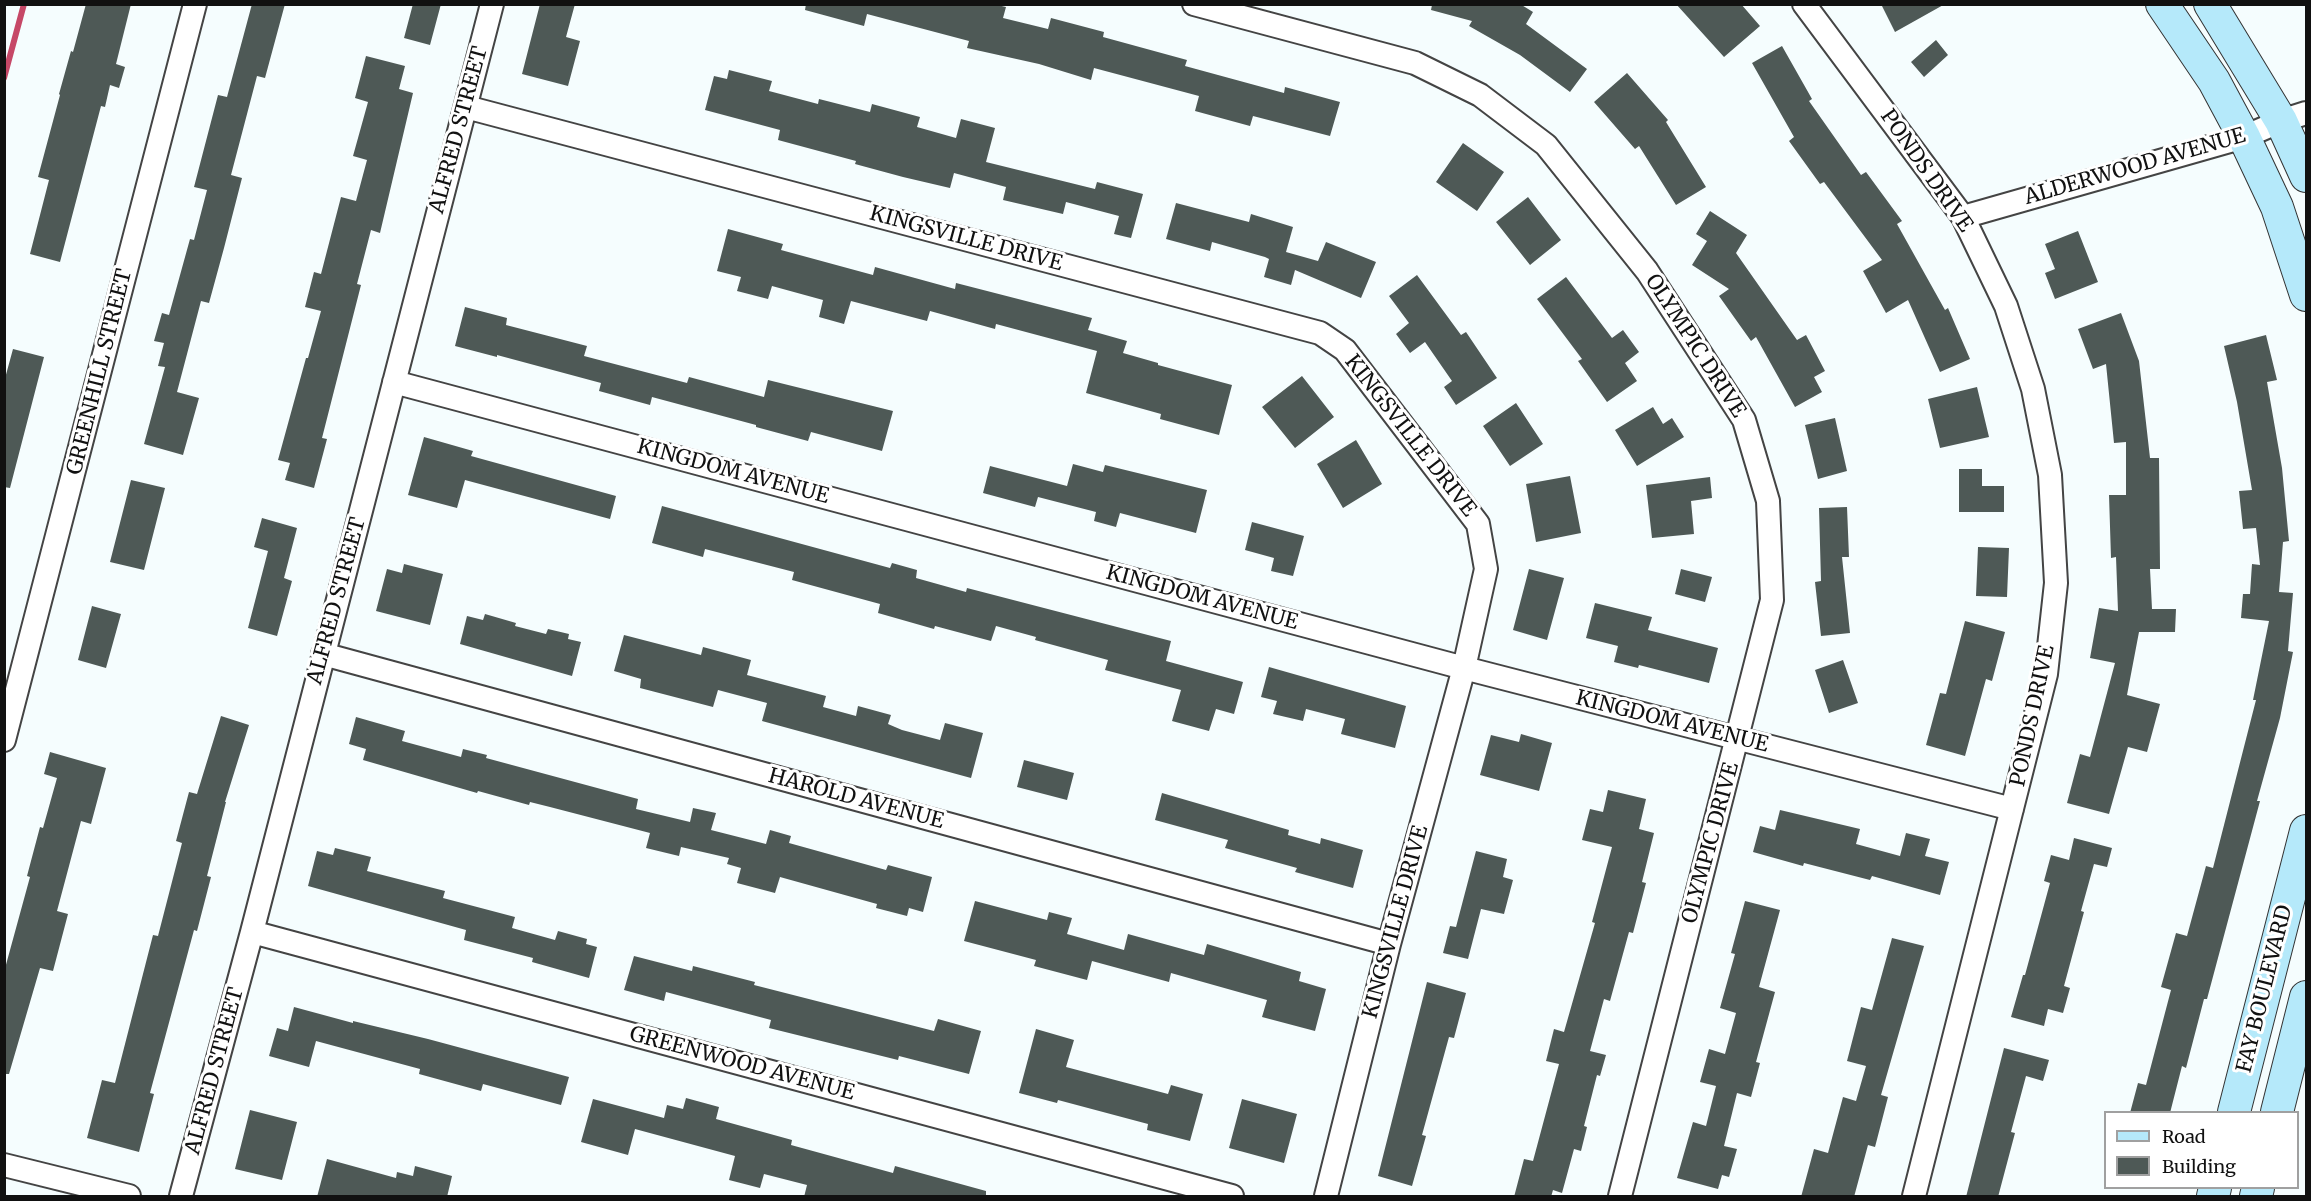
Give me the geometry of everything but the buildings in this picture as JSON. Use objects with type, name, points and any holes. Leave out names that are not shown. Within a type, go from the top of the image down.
[{"type":"main road","points":[[2162,4],[2214,81],[2244,136],[2277,207],[2307,294]]},
{"type":"main road","points":[[2210,4],[2294,117],[2307,176]]},
{"type":"main road","name":"FAY BOULEVARD","points":[[2235,1111],[2300,879],[2307,831]]},
{"type":"main road","name":"FAY BOULEVARD","points":[[2278,1111],[2307,997]]},
{"type":"street","name":"GREENHILL STREET","points":[[4,740],[195,4]]},
{"type":"street","name":"ALFRED STREET","points":[[181,1197],[252,932],[492,4]]},
{"type":"street","name":"OLYMPIC DRIVE","points":[[1194,4],[1415,63],[1480,94],[1546,145],[1647,270],[1744,420],[1768,501],[1772,600],[1620,1197]]},
{"type":"street","name":"PONDS DRIVE","points":[[1804,4],[1963,217],[2006,306],[2033,389],[2050,475],[2056,583],[2046,674],[1914,1197]]},
{"type":"street","name":"KINGSVILLE DRIVE","points":[[466,107],[1320,333],[1345,350],[1478,524],[1486,569],[1464,668],[1389,944],[1326,1197]]},
{"type":"street","name":"ALDERWOOD AVENUE","points":[[1963,217],[2244,136],[2294,117]]},
{"type":"street","name":"KINGDOM AVENUE","points":[[394,382],[1464,668],[2012,809]]},
{"type":"street","name":"HAROLD AVENUE","points":[[323,654],[1389,944]]},
{"type":"street","name":"GREENWOOD AVENUE","points":[[252,932],[1232,1197]]},
{"type":"street","points":[[4,1165],[129,1197]]},
{"type":"waterway","points":[[4,78],[24,4]]}]
